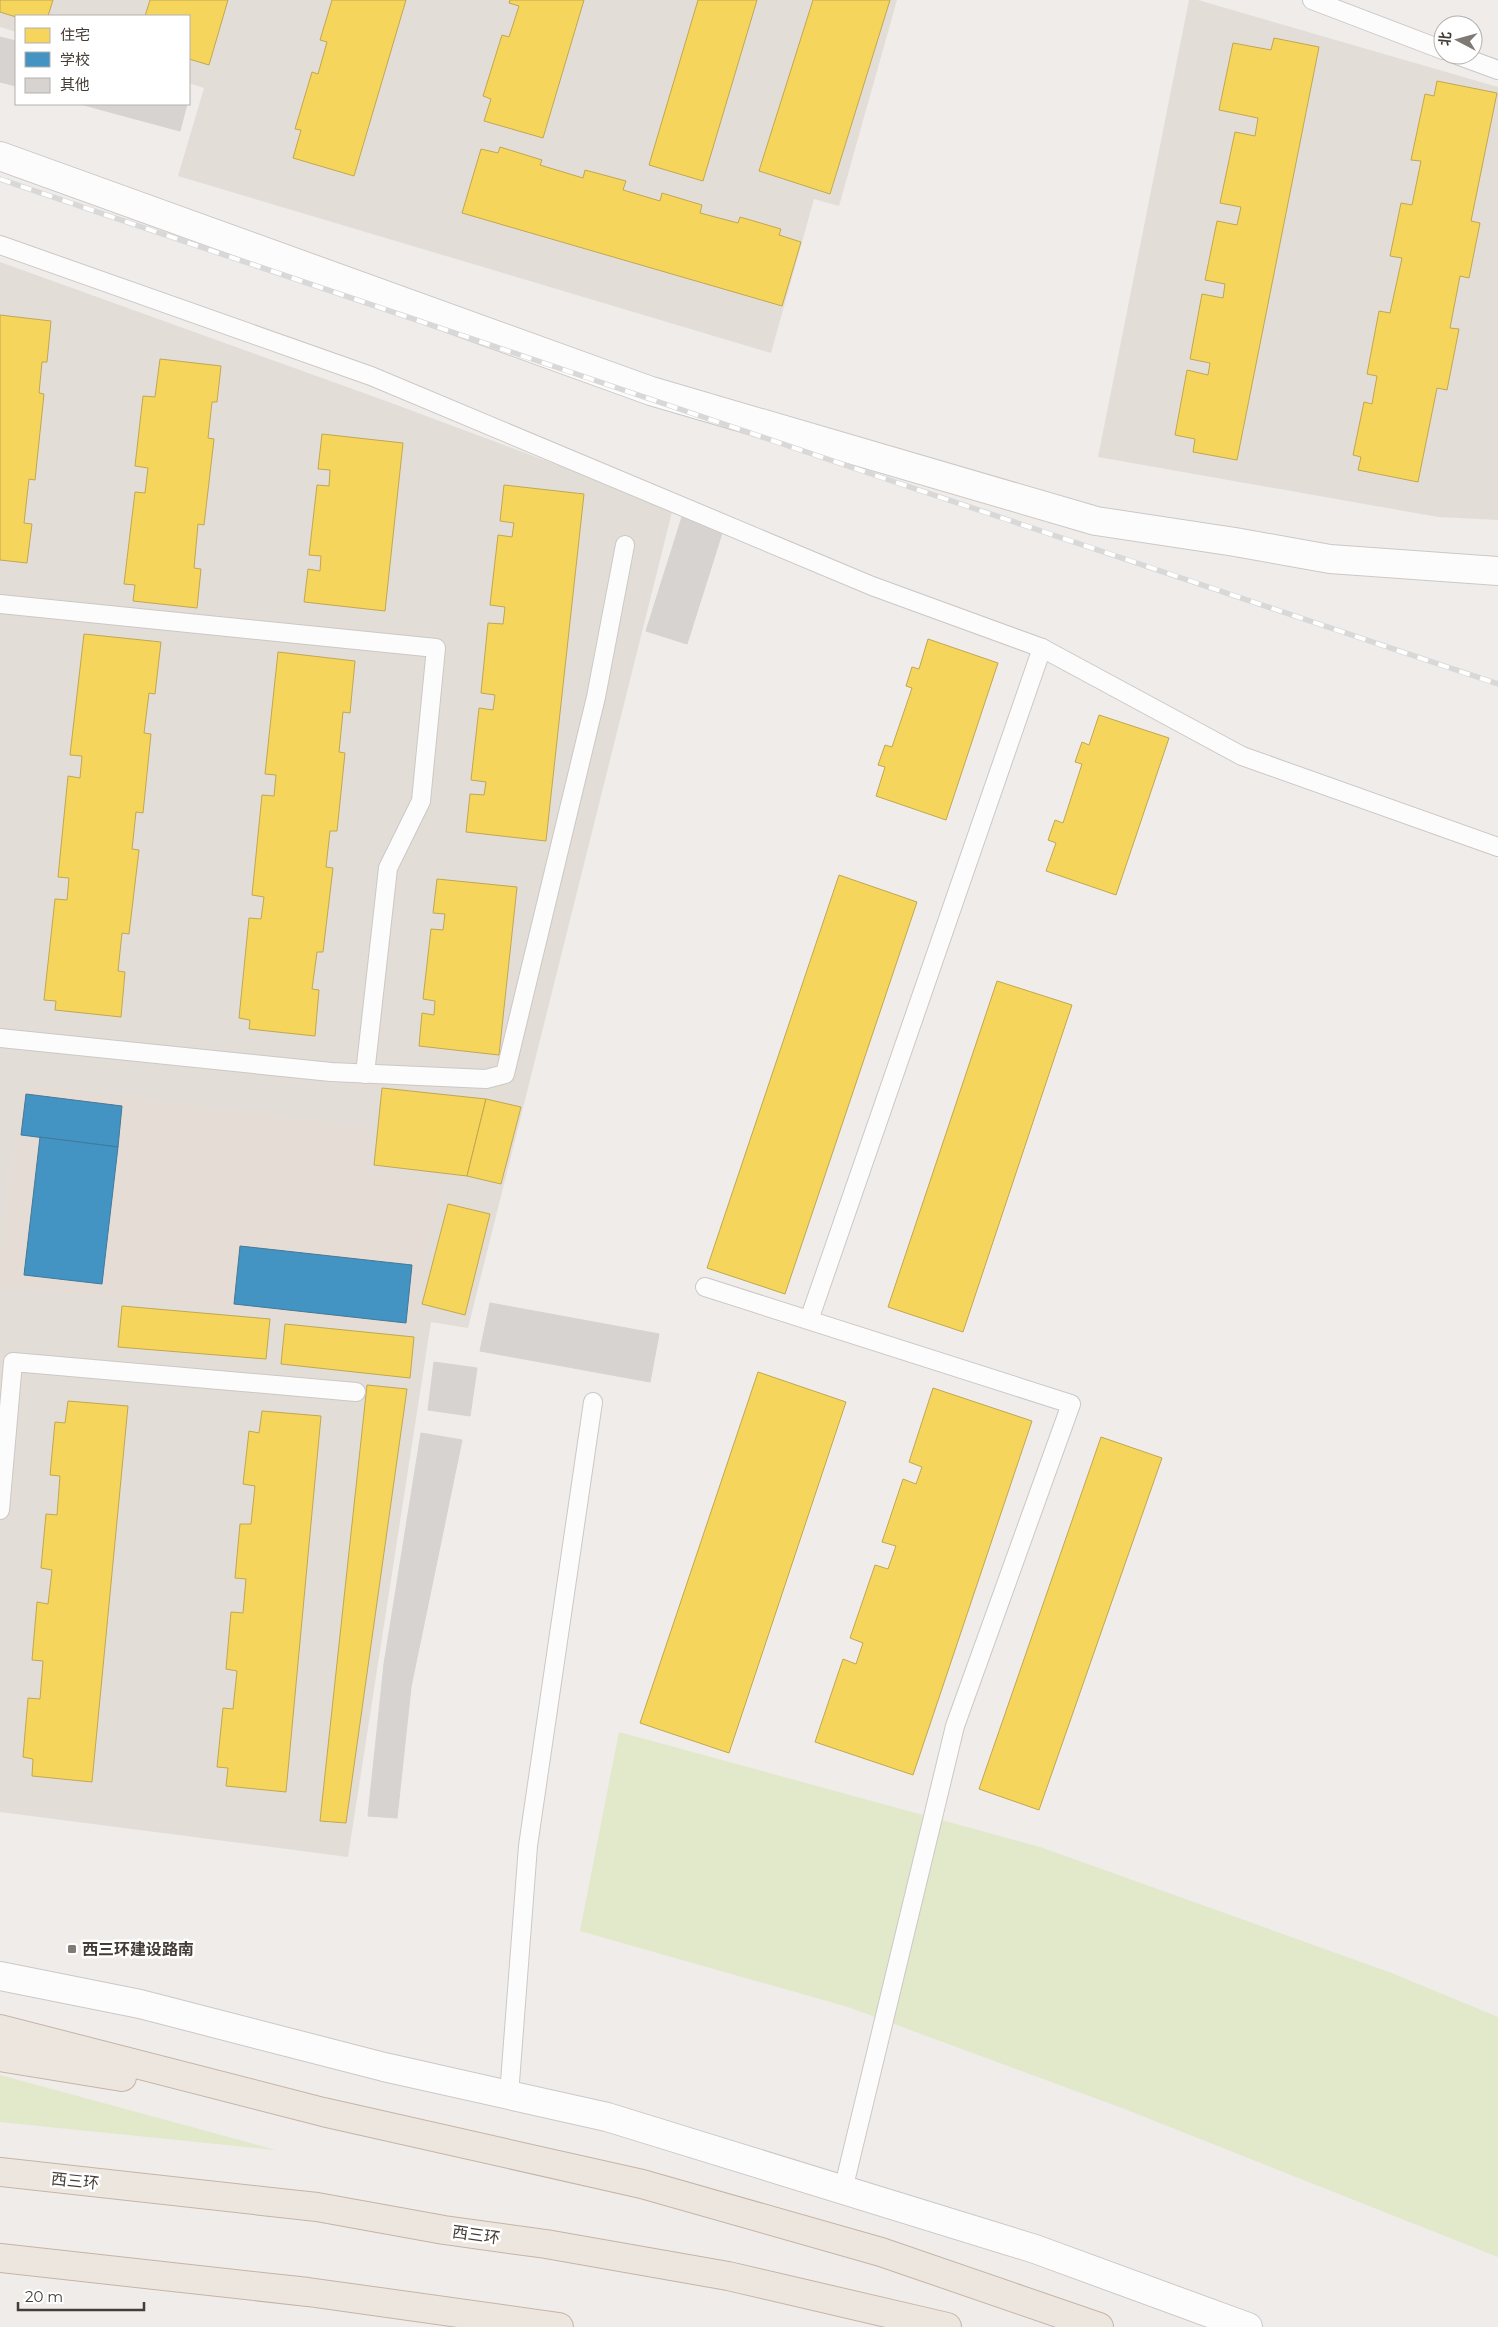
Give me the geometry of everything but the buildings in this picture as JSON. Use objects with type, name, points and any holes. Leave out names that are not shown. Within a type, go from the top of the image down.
[{"type":"highway","points":[[0,2030],[323,2112],[651,2187],[881,2252],[1099,2327]]},
{"type":"highway","points":[[0,2057],[323,2112]]},
{"type":"highway","name":"西三环","points":[[0,2172],[317,2207],[728,2276],[947,2327]]},
{"type":"highway","points":[[0,2258],[308,2292],[559,2327]]},
{"type":"highway","points":[[0,2276],[166,2276]]},
{"type":"street","points":[[0,156],[651,391],[1096,521],[1235,542],[1330,559],[1498,571]]},
{"type":"street","points":[[0,1976],[140,2004],[384,2067],[607,2117],[1035,2249],[1248,2327]]},
{"type":"lane","points":[[1312,0],[1433,46]]},
{"type":"lane","points":[[1483,65],[1498,70]]},
{"type":"lane","points":[[0,245],[371,376],[872,586],[1042,648],[1242,756],[1498,847]]},
{"type":"lane","points":[[0,1038],[365,1074],[486,1079],[505,1074],[596,697],[625,544]]},
{"type":"lane","points":[[0,604],[436,648],[421,801],[388,868],[365,1074]]},
{"type":"lane","points":[[809,1320],[1042,648]]},
{"type":"lane","points":[[705,1287],[1070,1404],[955,1726],[843,2190]]},
{"type":"lane","points":[[0,1510],[2,1453],[13,1362],[356,1392]]},
{"type":"lane","points":[[509,2095],[528,1846],[593,1402]]},
{"type":"shaded area","points":[[0,0],[897,0],[839,206],[814,199],[771,353],[178,176],[204,88],[190,83],[190,15],[15,15],[15,32],[0,27]]},
{"type":"shaded area","points":[[1189,0],[1198,0],[1498,87],[1498,520],[1438,517],[1098,457]]},
{"type":"shaded area","points":[[0,262],[386,401],[673,508],[468,1328],[431,1322],[348,1857],[0,1812]]},
{"type":"shaded area","points":[[23,1085],[372,1129],[366,1172],[442,1182],[410,1333],[0,1284],[0,1268]]},
{"type":"green space","points":[[619,1732],[1040,1847],[1389,1972],[1498,2017],[1498,2257],[1122,2108],[848,2007],[580,1931]]},
{"type":"green space","points":[[0,2075],[276,2150],[0,2122]]},
{"type":"railway","points":[[0,179],[1498,684]]},
{"type":"place","name":"西三环建设路南","points":[[72,1949]]}]
